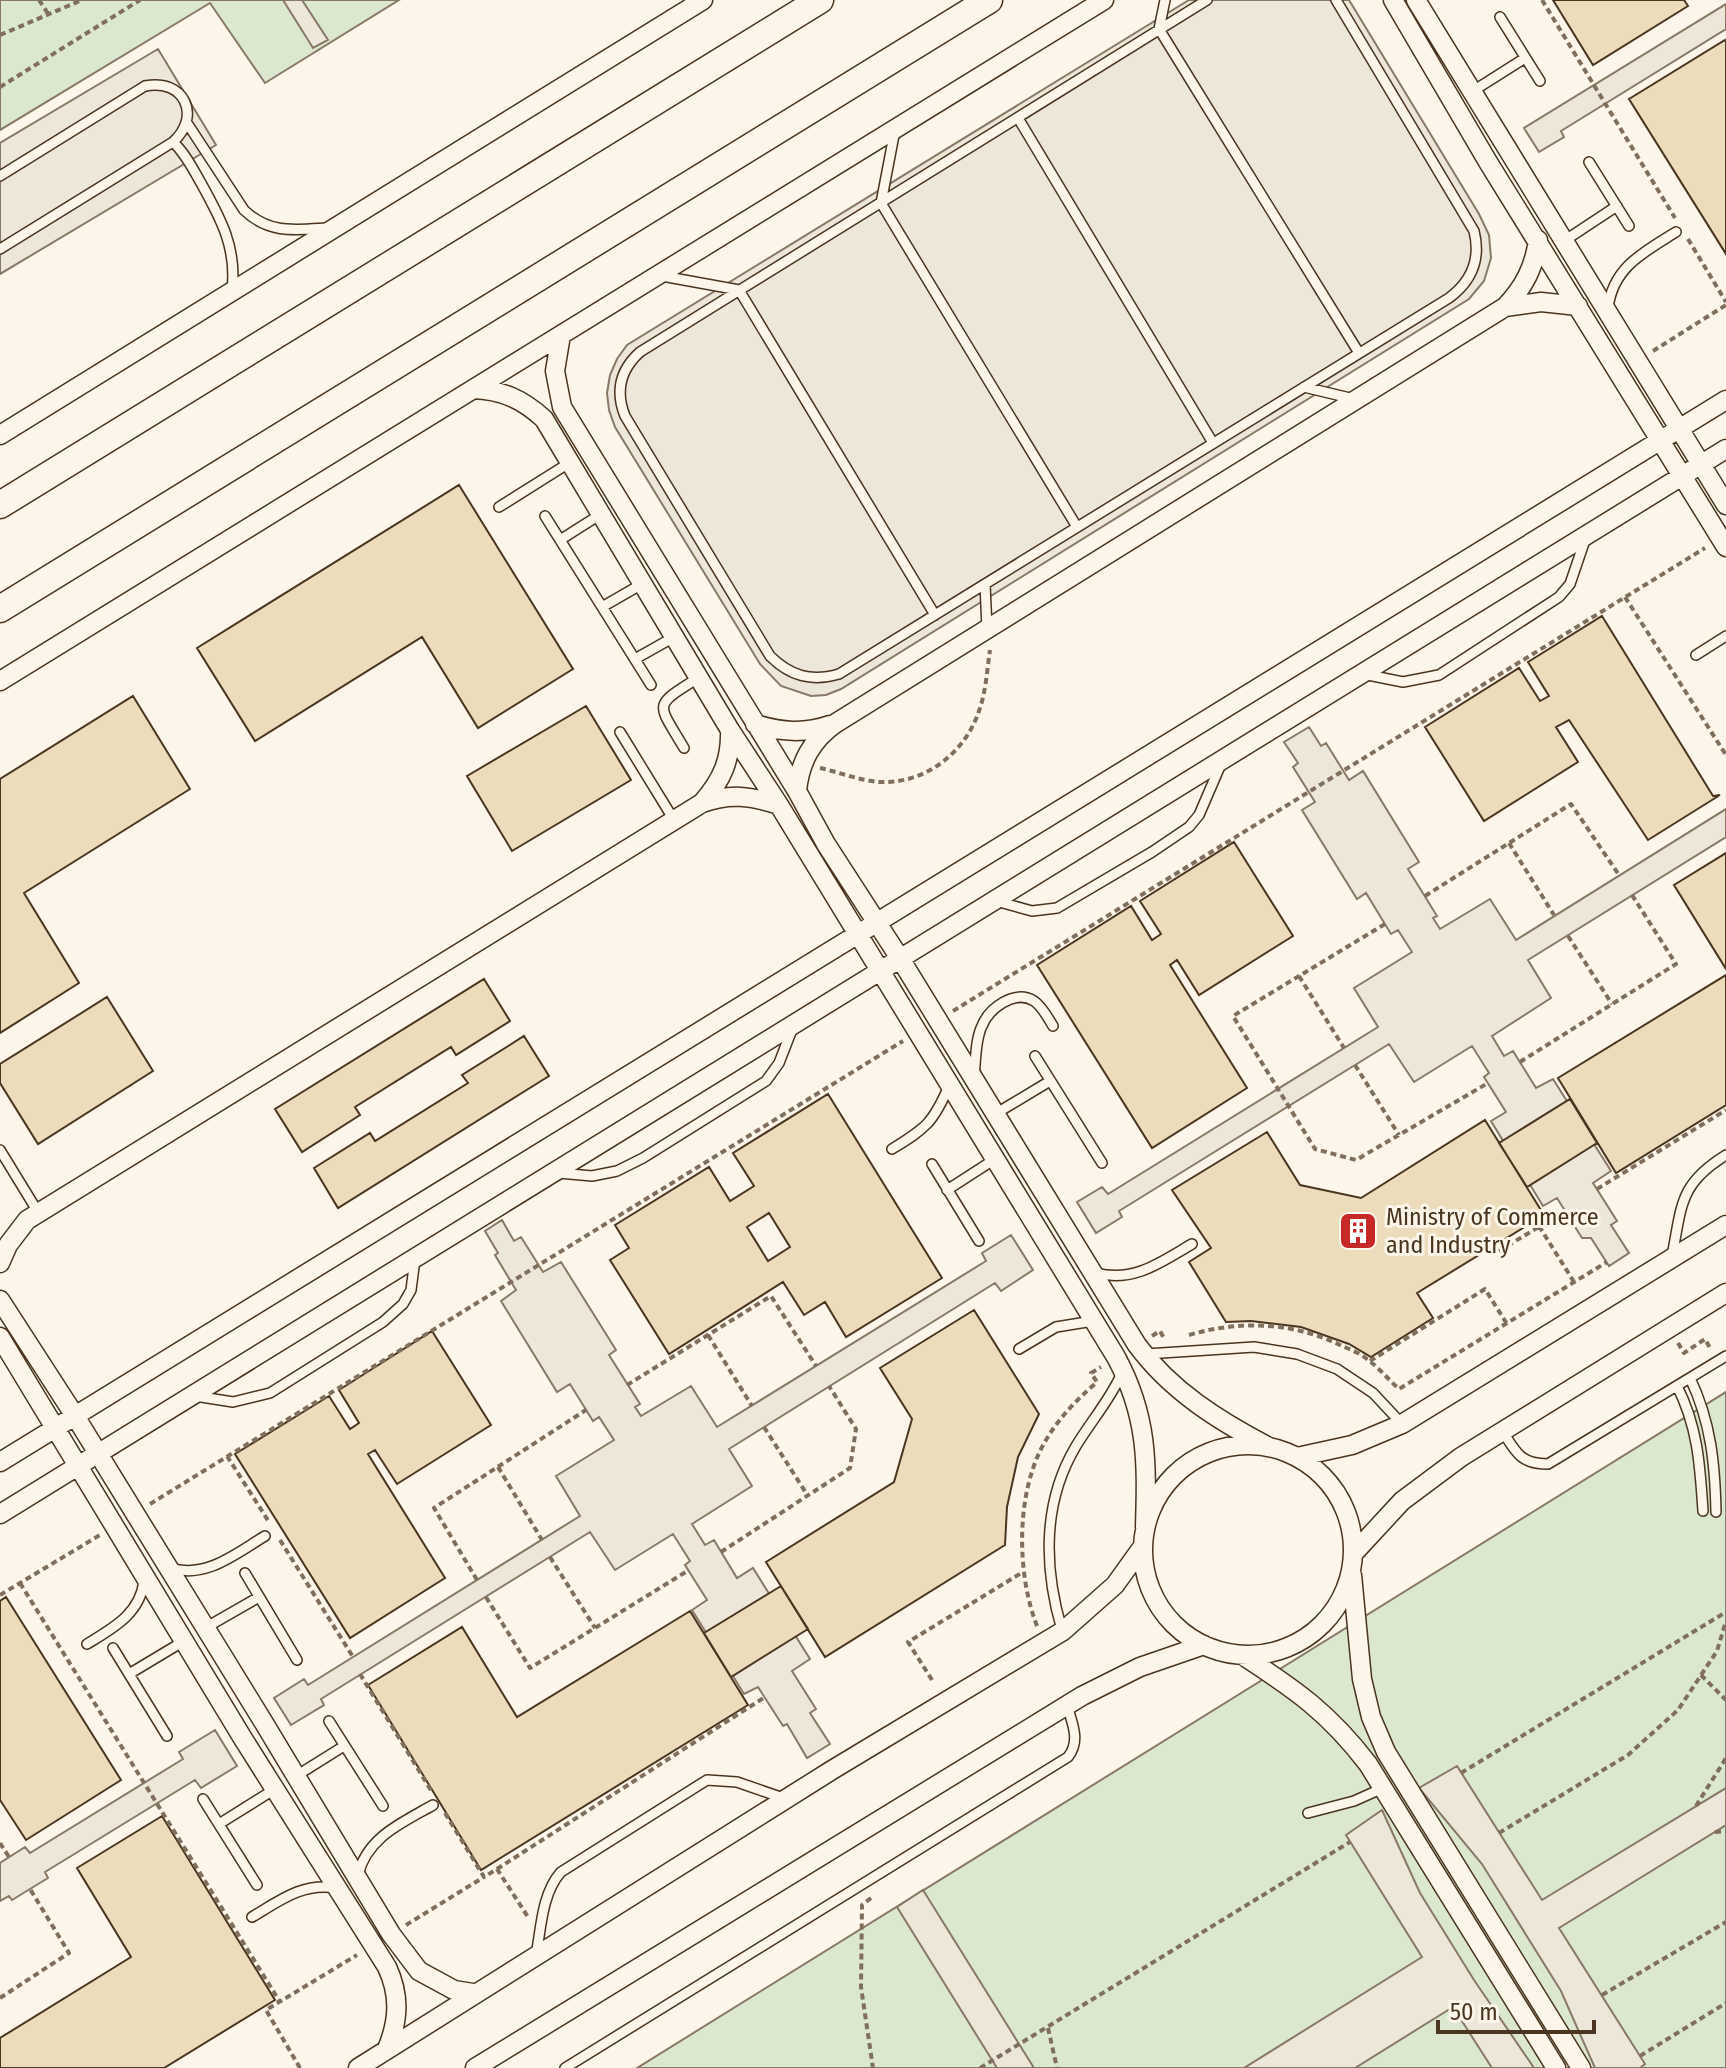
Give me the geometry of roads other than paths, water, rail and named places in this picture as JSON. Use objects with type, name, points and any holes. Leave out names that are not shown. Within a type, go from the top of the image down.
[{"type":"main road","points":[[0,505],[820,0]]},
{"type":"main road","points":[[0,609],[989,0]]},
{"type":"street","points":[[0,435],[703,0]]},
{"type":"street","points":[[0,681],[1104,0]]},
{"type":"street","points":[[1393,0],[1488,162],[1723,542]]},
{"type":"street","points":[[1416,0],[1726,505]]},
{"type":"street","points":[[797,791],[802,763],[816,740],[836,723],[1505,307],[1528,277],[1538,240]]},
{"type":"street","points":[[1505,307],[1541,302],[1578,306]]},
{"type":"street","points":[[561,335],[555,371],[562,407],[797,791],[826,844],[901,960],[1143,1354],[1188,1398],[1214,1417],[1269,1447],[1297,1457],[1321,1474],[1340,1497],[1350,1525],[1362,1679],[1371,1717],[1386,1752],[1581,2068]]},
{"type":"street","points":[[473,389],[512,395],[544,419],[698,678],[950,1083],[1123,1370],[1135,1398],[1147,1457],[1146,1577],[1158,1605],[1178,1628],[1204,1645],[1242,1655],[1272,1652],[1300,1641],[1323,1623],[1341,1599],[1352,1562],[1402,1501],[1503,1432],[1726,1293]]},
{"type":"street","points":[[0,1462],[1726,400]]},
{"type":"street","points":[[0,1514],[1726,449]]},
{"type":"street","points":[[755,724],[787,732],[821,729],[836,723]]},
{"type":"street","points":[[702,803],[725,770],[730,750],[730,730]]},
{"type":"street","points":[[0,1225],[32,1216],[702,803],[720,796],[740,795],[779,805]]},
{"type":"street","points":[[0,1263],[8,1245],[32,1216]]},
{"type":"street","points":[[1297,1457],[1352,1445],[1402,1424],[1726,1225]]},
{"type":"street","points":[[0,1300],[75,1416],[357,1878],[383,1939],[397,1999],[394,2033],[387,2049]]},
{"type":"street","points":[[0,1337],[339,1889],[383,1939],[419,1971],[454,1990],[473,1993]]},
{"type":"street","points":[[358,2068],[473,1993],[535,1958],[786,1799],[1063,1631],[1115,1585],[1144,1537],[1154,1502],[1170,1479],[1191,1462],[1215,1450],[1242,1445],[1269,1447]]},
{"type":"street","points":[[475,2068],[1067,1705],[1140,1667],[1204,1645]]},
{"type":"street","points":[[1242,1655],[1297,1690],[1335,1722],[1368,1764],[1556,2068]]},
{"type":"lane","points":[[1165,0],[1159,29],[1359,353]]},
{"type":"lane","points":[[1207,0],[739,290],[633,359],[622,375],[619,396],[625,416],[770,656],[790,672],[814,679],[839,674],[1359,353],[1465,284],[1475,265],[1477,242],[1469,221],[1336,0]]},
{"type":"lane","points":[[1500,17],[1540,81]]},
{"type":"lane","points":[[1473,91],[1525,58]]},
{"type":"lane","points":[[0,176],[145,86],[162,84],[178,92],[186,106],[187,123],[173,142],[0,249]]},
{"type":"lane","points":[[1018,118],[1213,443]]},
{"type":"lane","points":[[187,123],[244,210],[253,218],[263,225],[286,231],[334,227]]},
{"type":"lane","points":[[895,130],[881,203],[1077,527]]},
{"type":"lane","points":[[173,142],[187,158],[224,222],[233,262],[232,290]]},
{"type":"lane","points":[[1589,162],[1629,226]]},
{"type":"lane","points":[[1564,241],[1617,206]]},
{"type":"lane","points":[[1607,311],[1612,289],[1624,268],[1680,230]]},
{"type":"lane","points":[[659,275],[739,290],[935,615]]},
{"type":"lane","points":[[1304,387],[1357,400]]},
{"type":"lane","points":[[499,507],[569,463]]},
{"type":"lane","points":[[560,540],[601,514]]},
{"type":"lane","points":[[545,516],[651,685]]},
{"type":"lane","points":[[1363,674],[1403,682],[1439,675],[1559,597],[1570,584],[1587,535]]},
{"type":"lane","points":[[602,607],[642,584]]},
{"type":"lane","points":[[985,584],[990,628]]},
{"type":"lane","points":[[1696,655],[1726,636]]},
{"type":"lane","points":[[635,659],[674,637]]},
{"type":"lane","points":[[684,748],[664,715],[663,706],[668,697],[698,678]]},
{"type":"lane","points":[[620,732],[674,820]]},
{"type":"lane","points":[[996,901],[1032,911],[1057,908],[1152,852],[1189,827],[1199,815],[1222,761]]},
{"type":"lane","points":[[974,1080],[980,1031],[988,1016],[1000,1005],[1020,997],[1032,999],[1053,1026]]},
{"type":"lane","points":[[556,1172],[592,1176],[617,1171],[643,1158],[766,1081],[779,1063],[793,1026]]},
{"type":"lane","points":[[1035,1056],[1102,1163]]},
{"type":"lane","points":[[995,1114],[1050,1081]]},
{"type":"lane","points":[[892,1149],[929,1124],[941,1107],[950,1083]]},
{"type":"lane","points":[[0,1150],[32,1216]]},
{"type":"lane","points":[[1672,1258],[1681,1208],[1691,1183],[1699,1173],[1726,1155]]},
{"type":"lane","points":[[947,1190],[996,1158]]},
{"type":"lane","points":[[932,1164],[979,1241]]},
{"type":"lane","points":[[1092,1272],[1117,1276],[1144,1272],[1192,1244]]},
{"type":"lane","points":[[192,1396],[233,1402],[270,1393],[383,1322],[403,1304],[411,1290],[415,1259]]},
{"type":"lane","points":[[1019,1349],[1056,1327],[1094,1321]]},
{"type":"lane","points":[[1143,1354],[1254,1347],[1297,1354],[1337,1369],[1373,1393],[1402,1424]]},
{"type":"lane","points":[[1503,1432],[1520,1457],[1533,1464],[1548,1464],[1722,1359]]},
{"type":"lane","points":[[1063,1631],[1053,1601],[1049,1569],[1053,1504],[1076,1445],[1107,1403],[1123,1370]]},
{"type":"lane","points":[[1690,1378],[1712,1441],[1716,1512]]},
{"type":"lane","points":[[1677,1386],[1690,1414],[1698,1444],[1703,1511]]},
{"type":"lane","points":[[167,1567],[191,1572],[214,1567],[265,1536]]},
{"type":"lane","points":[[87,1644],[122,1622],[134,1609],[140,1598],[144,1573]]},
{"type":"lane","points":[[245,1573],[297,1660]]},
{"type":"lane","points":[[205,1628],[259,1597]]},
{"type":"lane","points":[[129,1674],[184,1641]]},
{"type":"lane","points":[[113,1648],[167,1736]]},
{"type":"lane","points":[[565,2068],[1068,1757],[1076,1738],[1067,1705]]},
{"type":"lane","points":[[329,1721],[383,1806]]},
{"type":"lane","points":[[296,1776],[344,1746]]},
{"type":"lane","points":[[535,1958],[546,1898],[553,1881],[561,1872],[707,1780],[737,1782],[786,1799]]},
{"type":"lane","points":[[1308,1813],[1354,1801],[1383,1788]]},
{"type":"lane","points":[[219,1824],[275,1789]]},
{"type":"lane","points":[[203,1799],[257,1885]]},
{"type":"lane","points":[[357,1878],[365,1855],[381,1836],[433,1805]]},
{"type":"lane","points":[[252,1917],[303,1888],[339,1889]]},
{"type":"place","name":"Ministry of Commerce and Industry","points":[[1358,1231]]}]
